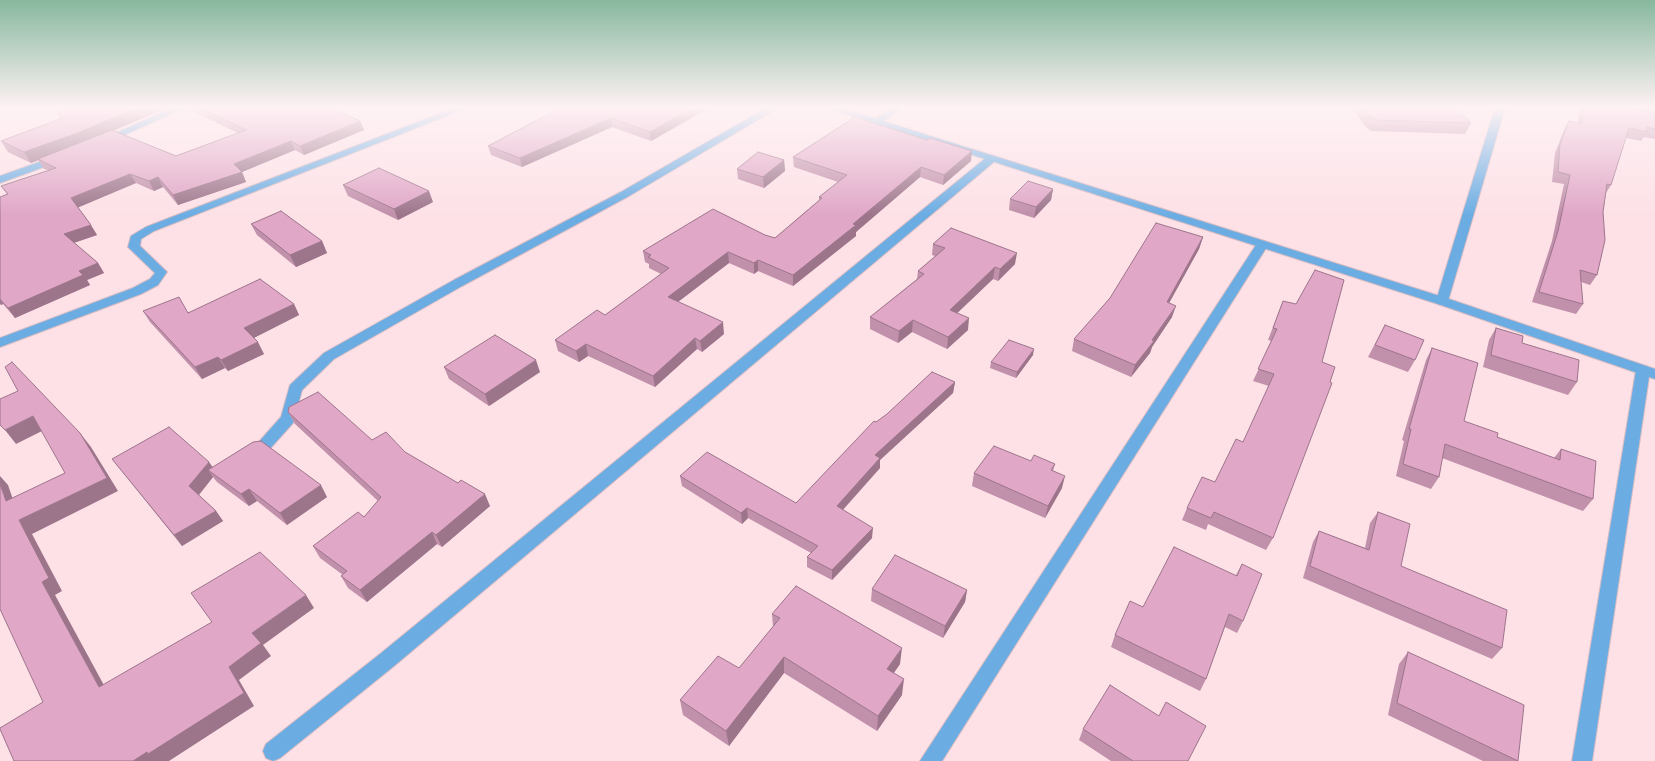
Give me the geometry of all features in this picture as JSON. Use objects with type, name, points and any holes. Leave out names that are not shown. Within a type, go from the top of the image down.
[{"type":"street","points":[[0,342],[137,291],[154,282],[161,272],[134,247],[135,238],[150,229],[370,144]]},
{"type":"street","points":[[262,448],[288,419],[295,388],[330,356],[458,283],[625,194],[712,144]]},
{"type":"street","points":[[941,144],[1442,301],[1649,372],[1582,761]]},
{"type":"street","points":[[1442,301],[1489,144]]},
{"type":"street","points":[[0,180],[67,155]]},
{"type":"street","points":[[273,751],[395,654],[991,160]]},
{"type":"street","points":[[930,761],[1262,245]]},
{"type":"building","points":[[6,144],[48,144],[24,152]]},
{"type":"building","points":[[78,144],[145,144],[176,156],[210,144],[285,144],[234,164],[242,172],[173,195],[158,177],[149,181],[130,174],[71,198],[91,225],[64,234],[98,263],[79,271],[83,275],[8,308],[0,299],[0,197],[8,194],[1,186],[56,168],[38,159]]},
{"type":"building","points":[[493,144],[553,144],[520,158],[488,146]]},
{"type":"building","points":[[814,144],[948,144],[972,151],[944,175],[921,167],[853,224],[856,225],[793,275],[758,260],[754,263],[728,252],[668,297],[723,322],[700,341],[695,338],[653,376],[586,344],[576,351],[555,340],[597,310],[605,315],[669,268],[648,257],[651,255],[643,251],[713,209],[765,235],[775,238],[822,198],[819,197],[847,175],[793,157]]},
{"type":"building","points":[[1560,144],[1624,144],[1611,185],[1607,184],[1603,212],[1605,240],[1597,275],[1580,270],[1583,304],[1539,292],[1558,231],[1570,175],[1558,172]]},
{"type":"building","points":[[758,152],[784,160],[763,177],[737,169]]},
{"type":"building","points":[[379,168],[429,191],[394,209],[343,185]]},
{"type":"building","points":[[1028,181],[1053,189],[1036,207],[1010,199]]},
{"type":"building","points":[[281,211],[322,241],[290,255],[251,224]]},
{"type":"building","points":[[1156,223],[1203,237],[1167,302],[1176,306],[1152,340],[1154,341],[1135,365],[1074,339],[1110,298]]},
{"type":"building","points":[[951,228],[1017,253],[1000,269],[995,267],[950,310],[969,318],[948,337],[913,320],[899,331],[870,317],[924,274],[918,271],[945,248],[933,244]]},
{"type":"building","points":[[1315,270],[1344,280],[1322,362],[1335,367],[1330,382],[1332,383],[1273,538],[1214,512],[1211,518],[1187,508],[1202,477],[1215,482],[1236,439],[1243,442],[1274,374],[1258,369],[1277,329],[1273,328],[1283,301],[1296,304]]},
{"type":"building","points":[[260,279],[294,304],[244,328],[258,342],[221,360],[218,357],[195,367],[143,311],[179,297],[188,313]]},
{"type":"building","points":[[1385,325],[1424,340],[1415,360],[1375,345]]},
{"type":"building","points":[[1496,328],[1523,336],[1522,343],[1579,360],[1577,382],[1491,355]]},
{"type":"building","points":[[495,335],[536,360],[485,394],[444,367]]},
{"type":"building","points":[[1009,340],[1034,349],[1017,372],[991,362]]},
{"type":"building","points":[[1432,348],[1478,363],[1464,421],[1498,433],[1497,437],[1560,460],[1561,449],[1596,461],[1593,499],[1445,444],[1439,477],[1403,464],[1411,429],[1409,429]]},
{"type":"building","points":[[12,362],[80,433],[107,478],[19,520],[49,578],[42,582],[99,687],[212,622],[191,593],[260,552],[306,595],[252,633],[261,643],[229,667],[244,693],[148,754],[147,752],[133,761],[14,761],[0,729],[43,702],[0,609],[0,484],[6,501],[65,473],[33,416],[5,430],[0,425],[0,399],[18,391],[5,367]]},
{"type":"building","points":[[932,372],[955,382],[875,455],[880,458],[837,506],[873,528],[832,570],[807,557],[818,546],[747,508],[741,513],[680,476],[707,452],[796,503],[874,421],[876,422],[887,414]]},
{"type":"building","points":[[318,392],[372,440],[386,432],[405,452],[458,483],[461,480],[485,494],[436,535],[432,532],[360,590],[341,576],[347,571],[313,546],[358,512],[364,517],[381,497],[288,412],[289,407]]},
{"type":"building","points":[[169,427],[209,462],[189,486],[216,511],[174,535],[112,459]]},
{"type":"building","points":[[261,441],[321,485],[280,513],[249,489],[241,494],[208,470],[253,442]]},
{"type":"building","points":[[994,446],[1031,461],[1034,455],[1055,464],[1051,470],[1065,476],[1048,506],[974,473]]},
{"type":"building","points":[[1378,512],[1410,524],[1401,566],[1507,610],[1502,648],[1310,566],[1319,531],[1369,550]]},
{"type":"building","points":[[1174,547],[1237,576],[1242,564],[1262,574],[1243,621],[1229,614],[1206,679],[1115,635],[1130,601],[1143,607]]},
{"type":"building","points":[[895,555],[967,590],[945,626],[872,589]]},
{"type":"building","points":[[796,586],[902,648],[887,669],[904,679],[878,716],[784,657],[726,731],[680,700],[718,656],[739,668],[780,618],[772,614]]},
{"type":"building","points":[[1408,652],[1524,705],[1518,761],[1397,703]]},
{"type":"building","points":[[1110,685],[1159,716],[1166,702],[1206,726],[1188,761],[1133,761],[1083,729]]}]
